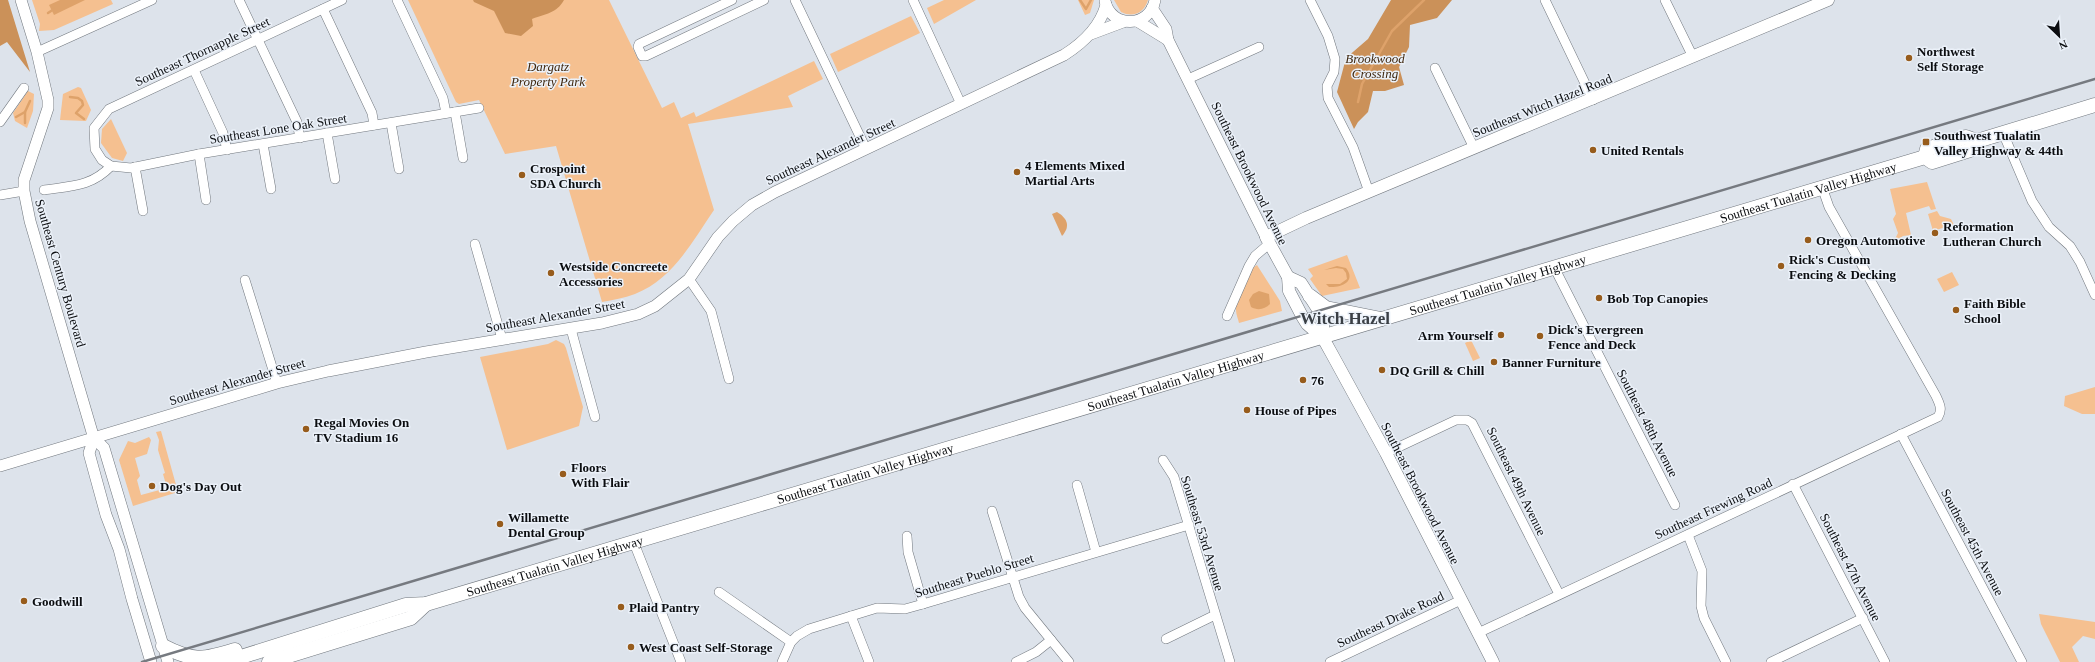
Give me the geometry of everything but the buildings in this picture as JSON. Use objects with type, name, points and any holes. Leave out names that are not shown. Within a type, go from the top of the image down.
[{"type":"main road","name":"Southeast Witch Hazel Road","points":[[1268,240],[1369,192],[1593,100],[1828,0]]},
{"type":"main road","name":"Southeast Tualatin Valley Highway","points":[[225,662],[406,605],[426,604],[1323,338],[1822,187],[1925,157],[1932,162],[1970,150],[1977,141],[2095,105]]},
{"type":"main road","name":"Southeast Brookwood Avenue","points":[[1268,240],[1288,278],[1289,291],[1307,324],[1323,338],[1386,453],[1493,662]]},
{"type":"main road","name":"Southeast Brookwood Avenue","points":[[1288,278],[1301,283],[1310,296],[1323,320],[1323,338]]},
{"type":"main road","points":[[1310,296],[1326,308],[1383,320]]},
{"type":"main road","name":"Southeast Tualatin Valley Highway","points":[[268,662],[411,618],[426,604]]},
{"type":"main road","points":[[163,646],[184,656],[200,660],[296,631],[326,630]]},
{"type":"street","name":"Southeast Century Boulevard","points":[[21,0],[37,52],[47,92],[48,108],[26,171],[24,191],[31,226],[94,438],[104,448],[168,662]]},
{"type":"street","points":[[37,52],[152,0]]},
{"type":"street","points":[[239,0],[297,122],[300,138]]},
{"type":"street","name":"Southeast Thornapple Street","points":[[111,166],[98,155],[94,144],[94,128],[109,109],[342,0]]},
{"type":"street","points":[[396,0],[443,98],[446,113]]},
{"type":"street","points":[[732,0],[639,44],[638,47],[642,56],[646,56],[764,0]]},
{"type":"street","points":[[795,0],[866,149]]},
{"type":"street","points":[[913,0],[961,104]]},
{"type":"street","points":[[1310,0],[1328,36],[1335,60],[1334,72],[1328,86],[1328,98],[1352,147],[1369,192]]},
{"type":"street","points":[[1545,0],[1593,100]]},
{"type":"street","points":[[1665,0],[1693,57]]},
{"type":"street","points":[[1106,3],[1113,16],[1123,22]]},
{"type":"street","name":"Southeast Alexander Street","points":[[1091,34],[1104,14],[1106,3]]},
{"type":"street","points":[[1137,21],[1144,18],[1153,4]]},
{"type":"street","name":"Southeast Brookwood Avenue","points":[[1153,4],[1166,30],[1168,40],[1268,240]]},
{"type":"street","points":[[323,9],[372,113],[374,125]]},
{"type":"street","points":[[1137,21],[1168,40]]},
{"type":"street","name":"Southeast Alexander Street","points":[[0,466],[276,383],[385,360],[502,339],[571,329],[638,314],[661,302],[689,279],[718,237],[733,221],[752,205],[775,192],[1064,55],[1091,34],[1123,22],[1137,21]]},
{"type":"street","points":[[1188,79],[1259,47]]},
{"type":"street","points":[[1435,68],[1474,148]]},
{"type":"street","points":[[194,70],[224,133],[227,150]]},
{"type":"street","points":[[0,122],[24,88]]},
{"type":"street","name":"Southeast Lone Oak Street","points":[[111,166],[135,167],[199,154],[479,108]]},
{"type":"street","points":[[455,112],[463,158]]},
{"type":"street","points":[[391,123],[399,169]]},
{"type":"street","points":[[2003,132],[2032,201],[2049,227],[2070,246],[2080,262],[2095,295]]},
{"type":"street","points":[[327,133],[334,179]]},
{"type":"street","points":[[263,144],[271,189]]},
{"type":"street","points":[[199,154],[206,200]]},
{"type":"street","points":[[44,190],[85,184],[96,180],[111,166]]},
{"type":"street","points":[[135,167],[143,211]]},
{"type":"street","name":"Southeast Frewing Road","points":[[1478,632],[1938,417],[1941,412],[1941,406],[1936,396],[1829,207],[1822,187]]},
{"type":"street","points":[[0,195],[24,191]]},
{"type":"street","name":"Southeast Witch Hazel Road","points":[[1227,316],[1249,266],[1268,240]]},
{"type":"street","points":[[475,244],[502,339]]},
{"type":"street","name":"Southeast 48th Avenue","points":[[1554,267],[1675,505]]},
{"type":"street","points":[[689,279],[711,311],[729,379]]},
{"type":"street","points":[[244,280],[276,383]]},
{"type":"street","points":[[571,329],[595,416]]},
{"type":"street","name":"Southeast 49th Avenue","points":[[1386,453],[1456,420],[1467,420],[1472,423],[1559,594]]},
{"type":"street","name":"Southeast 45th Avenue","points":[[1901,434],[2022,662]]},
{"type":"street","name":"Southeast Century Boulevard","points":[[94,438],[89,453],[106,515],[119,549],[151,662]]},
{"type":"street","name":"Southeast 53rd Avenue","points":[[1163,460],[1174,478],[1230,662]]},
{"type":"street","name":"Southeast 47th Avenue","points":[[1793,484],[1885,662]]},
{"type":"street","points":[[1077,485],[1096,552]]},
{"type":"street","points":[[992,511],[1019,597],[1025,608],[1069,662]]},
{"type":"street","name":"Southeast Pueblo Street","points":[[782,662],[791,642],[797,636],[809,629],[877,608],[905,609],[1188,525]]},
{"type":"street","points":[[1688,535],[1702,571],[1701,606],[1704,618],[1726,662]]},
{"type":"street","points":[[907,536],[908,552],[923,604]]},
{"type":"street","points":[[634,542],[681,662]]},
{"type":"street","points":[[719,592],[791,642]]},
{"type":"street","name":"Southeast Drake Road","points":[[1330,662],[1461,600]]},
{"type":"street","points":[[851,616],[869,662]]},
{"type":"street","points":[[1166,639],[1215,616]]},
{"type":"street","points":[[1771,662],[1863,618]]},
{"type":"street","points":[[1016,662],[1036,652],[1051,640]]},
{"type":"green space","points":[[0,0],[8,0],[30,72],[7,42],[0,46]]},
{"type":"green space","points":[[32,0],[111,0],[113,4],[54,30],[39,31],[40,24]]},
{"type":"green space","name":"Dargatz Property Park","points":[[408,0],[609,0],[662,108],[674,102],[681,118],[694,112],[696,117],[814,61],[823,79],[788,96],[793,107],[688,124],[714,210],[689,247],[671,269],[660,279],[635,294],[602,302],[556,146],[505,154],[479,100],[459,104],[456,102]]},
{"type":"green space","points":[[473,0],[564,0],[558,8],[532,19],[533,26],[521,36],[505,33],[494,11],[474,2]]},
{"type":"green space","points":[[944,0],[976,0],[934,24],[927,8]]},
{"type":"green space","points":[[1078,0],[1094,0],[1090,13],[1085,15]]},
{"type":"green space","points":[[1114,0],[1148,0],[1144,8],[1138,13],[1125,14],[1121,12]]},
{"type":"green space","name":"Brookwood Crossing","points":[[1391,0],[1452,0],[1437,18],[1410,25],[1409,47],[1399,67],[1404,85],[1385,91],[1373,91],[1368,112],[1358,122],[1354,129],[1337,92],[1346,58],[1368,39]]},
{"type":"green space","points":[[911,16],[920,33],[838,72],[830,54]]},
{"type":"green space","points":[[78,87],[81,88],[91,110],[86,121],[60,120],[63,94]]},
{"type":"green space","points":[[28,91],[34,94],[33,111],[27,128],[15,121],[13,113]]},
{"type":"green space","points":[[111,119],[127,153],[123,161],[112,158],[101,143],[102,129]]},
{"type":"green space","points":[[1927,182],[1936,209],[1931,210],[1929,206],[1906,213],[1911,235],[1903,236],[1893,243],[1898,233],[1893,219],[1896,214],[1890,189]]},
{"type":"green space","points":[[1937,211],[1940,216],[1951,219],[1957,231],[1954,231],[1952,225],[1933,231],[1928,214]]},
{"type":"green space","points":[[1347,255],[1360,288],[1322,296],[1310,279],[1313,276],[1308,269]]},
{"type":"green space","points":[[1257,265],[1280,301],[1282,311],[1239,323],[1236,306],[1250,272]]},
{"type":"green space","points":[[1952,272],[1959,285],[1944,292],[1937,279]]},
{"type":"green space","points":[[556,340],[564,344],[566,348],[583,407],[579,426],[507,450],[480,357],[548,344]]},
{"type":"green space","points":[[1471,340],[1480,358],[1473,361],[1465,343]]},
{"type":"green space","points":[[2095,387],[2095,414],[2082,414],[2064,406],[2065,396]]},
{"type":"green space","points":[[161,431],[178,492],[133,506],[119,460],[128,441],[135,443],[149,437],[151,440],[147,454],[135,458],[140,476],[137,480],[141,495],[167,488],[163,474],[165,473],[158,450],[159,440],[156,432]]},
{"type":"green space","points":[[2039,614],[2095,622],[2095,639],[2083,636],[2072,647],[2079,662],[2060,662],[2041,624]]},
{"type":"shaded area","points":[[60,0],[85,0],[54,15],[49,5]]},
{"type":"shaded area","points":[[1057,212],[1067,222],[1065,232],[1062,236],[1052,214]]},
{"type":"shaded area","points":[[1337,266],[1346,268],[1350,277],[1346,283],[1342,285],[1329,287],[1326,284],[1340,284],[1347,279],[1346,273],[1343,269],[1336,268],[1324,270]]},
{"type":"shaded area","points":[[1259,291],[1269,294],[1270,304],[1264,308],[1256,309],[1251,307],[1249,300],[1253,294]]},
{"type":"waterway","points":[[1080,0],[1086,9],[1091,0]]},
{"type":"waterway","points":[[1358,102],[1362,84],[1392,31],[1424,0]]},
{"type":"waterway","points":[[48,13],[54,9]]},
{"type":"waterway","points":[[70,97],[78,98],[82,101],[83,105],[76,113],[84,119]]},
{"type":"waterway","points":[[16,117],[25,112],[30,101]]},
{"type":"waterway","points":[[25,112],[25,123]]},
{"type":"railway","points":[[142,662],[2095,79]]},
{"type":"place","name":"Northwest Self Storage","points":[[1909,58]]},
{"type":"place","name":"Southwest Tualatin Valley Highway & 44th","points":[[1926,142]]},
{"type":"place","name":"United Rentals","points":[[1593,150]]},
{"type":"place","name":"4 Elements Mixed Martial Arts","points":[[1017,172]]},
{"type":"place","name":"Crospoint SDA Church","points":[[522,175]]},
{"type":"place","name":"Reformation Lutheran Church","points":[[1935,233]]},
{"type":"place","name":"Oregon Automotive","points":[[1808,240]]},
{"type":"place","name":"Rick's Custom Fencing & Decking","points":[[1781,266]]},
{"type":"place","name":"Westside Concreete Accessories","points":[[551,273]]},
{"type":"place","name":"Bob Top Canopies","points":[[1599,298]]},
{"type":"place","name":"Faith Bible School","points":[[1956,310]]},
{"type":"place","name":"Arm Yourself","points":[[1501,335]]},
{"type":"place","name":"Dick's Evergreen Fence and Deck","points":[[1540,336]]},
{"type":"place","name":"Banner Furniture","points":[[1494,362]]},
{"type":"place","name":"DQ Grill & Chill","points":[[1382,370]]},
{"type":"place","name":"76","points":[[1303,380]]},
{"type":"place","name":"House of Pipes","points":[[1247,410]]},
{"type":"place","name":"Regal Movies On TV Stadium 16","points":[[306,429]]},
{"type":"place","name":"Floors With Flair","points":[[563,474]]},
{"type":"place","name":"Dog's Day Out","points":[[152,486]]},
{"type":"place","name":"Willamette Dental Group","points":[[500,524]]},
{"type":"place","name":"Goodwill","points":[[24,601]]},
{"type":"place","name":"Plaid Pantry","points":[[621,607]]},
{"type":"place","name":"West Coast Self-Storage","points":[[631,647]]},
{"type":"district","name":"Witch Hazel","points":[[1345,318]]}]
